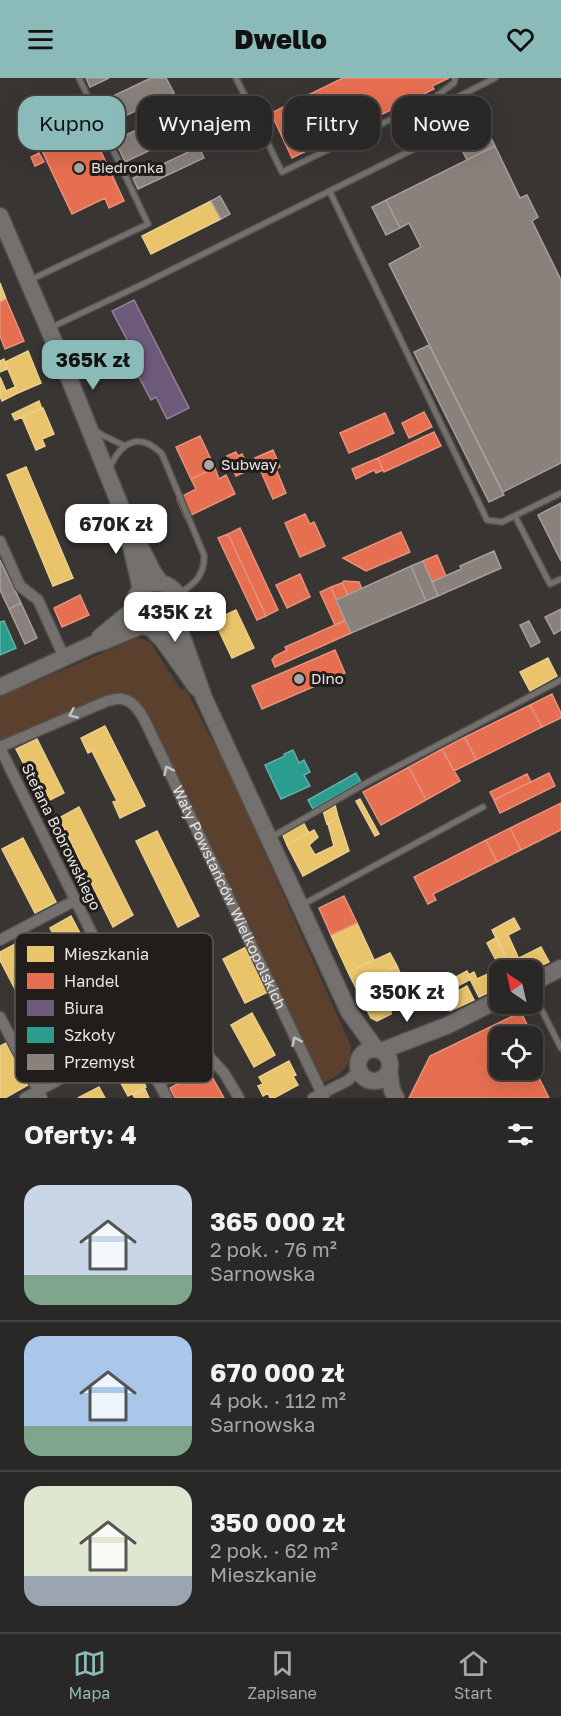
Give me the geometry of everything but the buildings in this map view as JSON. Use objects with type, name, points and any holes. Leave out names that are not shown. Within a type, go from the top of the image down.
[{"type":"main road","points":[[0,216],[124,515],[154,574],[161,583],[173,589],[181,605],[176,621],[166,628],[148,627],[94,644],[0,687]]},
{"type":"main road","points":[[124,515],[141,589]]},
{"type":"main road","points":[[161,583],[154,583],[141,589],[134,609],[136,616],[162,639],[204,698]]},
{"type":"main road","points":[[94,644],[134,609]]},
{"type":"main road","points":[[178,616],[180,631],[204,698],[372,1065],[391,1096]]},
{"type":"main road","points":[[543,977],[561,968]]},
{"type":"main road","points":[[372,1065],[489,1004]]},
{"type":"street","points":[[0,541],[20,586],[38,600],[64,657]]},
{"type":"street","name":"Wały Powstańców Wielkopolskich","points":[[0,747],[90,707],[120,698],[129,700],[141,715],[157,746],[319,1096]]},
{"type":"street","name":"Stefana Bobrowskiego","points":[[0,747],[92,933]]},
{"type":"street","points":[[0,940],[76,900]]},
{"type":"street","points":[[0,1017],[15,1046]]},
{"type":"street","name":"Stefana Bobrowskiego","points":[[213,1060],[239,1098]]},
{"type":"street","points":[[319,1096],[372,1065]]},
{"type":"street","points":[[25,1098],[40,1094],[59,1083]]},
{"type":"street","points":[[158,1083],[167,1098]]},
{"type":"lane","points":[[27,281],[148,224],[79,78]]},
{"type":"lane","points":[[236,78],[282,172],[431,100],[454,83],[455,78]]},
{"type":"lane","points":[[48,328],[143,284],[440,136],[454,99],[495,78]]},
{"type":"lane","points":[[330,192],[487,520],[501,522],[561,493]]},
{"type":"lane","points":[[87,423],[102,435],[125,446]]},
{"type":"lane","points":[[107,473],[125,446],[142,441],[152,444],[162,454],[203,549],[204,566],[200,577],[177,594]]},
{"type":"lane","points":[[515,516],[550,584],[561,579]]},
{"type":"lane","points":[[270,838],[368,782],[561,680]]},
{"type":"lane","points":[[301,906],[483,807]]},
{"type":"lane","points":[[543,1013],[561,1048]]},
{"type":"lane","points":[[160,1086],[165,1083]]},
{"type":"shaded area","points":[[159,593],[170,598],[175,609],[170,620],[159,625],[148,620],[143,609],[148,598]]},
{"type":"shaded area","points":[[135,639],[143,639],[151,643],[181,690],[185,688],[226,766],[351,1046],[349,1061],[344,1070],[322,1084],[146,715],[132,696],[115,692],[0,741],[0,697]]},
{"type":"place","name":"Biedronka","points":[[79,168]]},
{"type":"place","name":"Subway","points":[[209,465]]},
{"type":"place","name":"Dino","points":[[299,679]]}]
